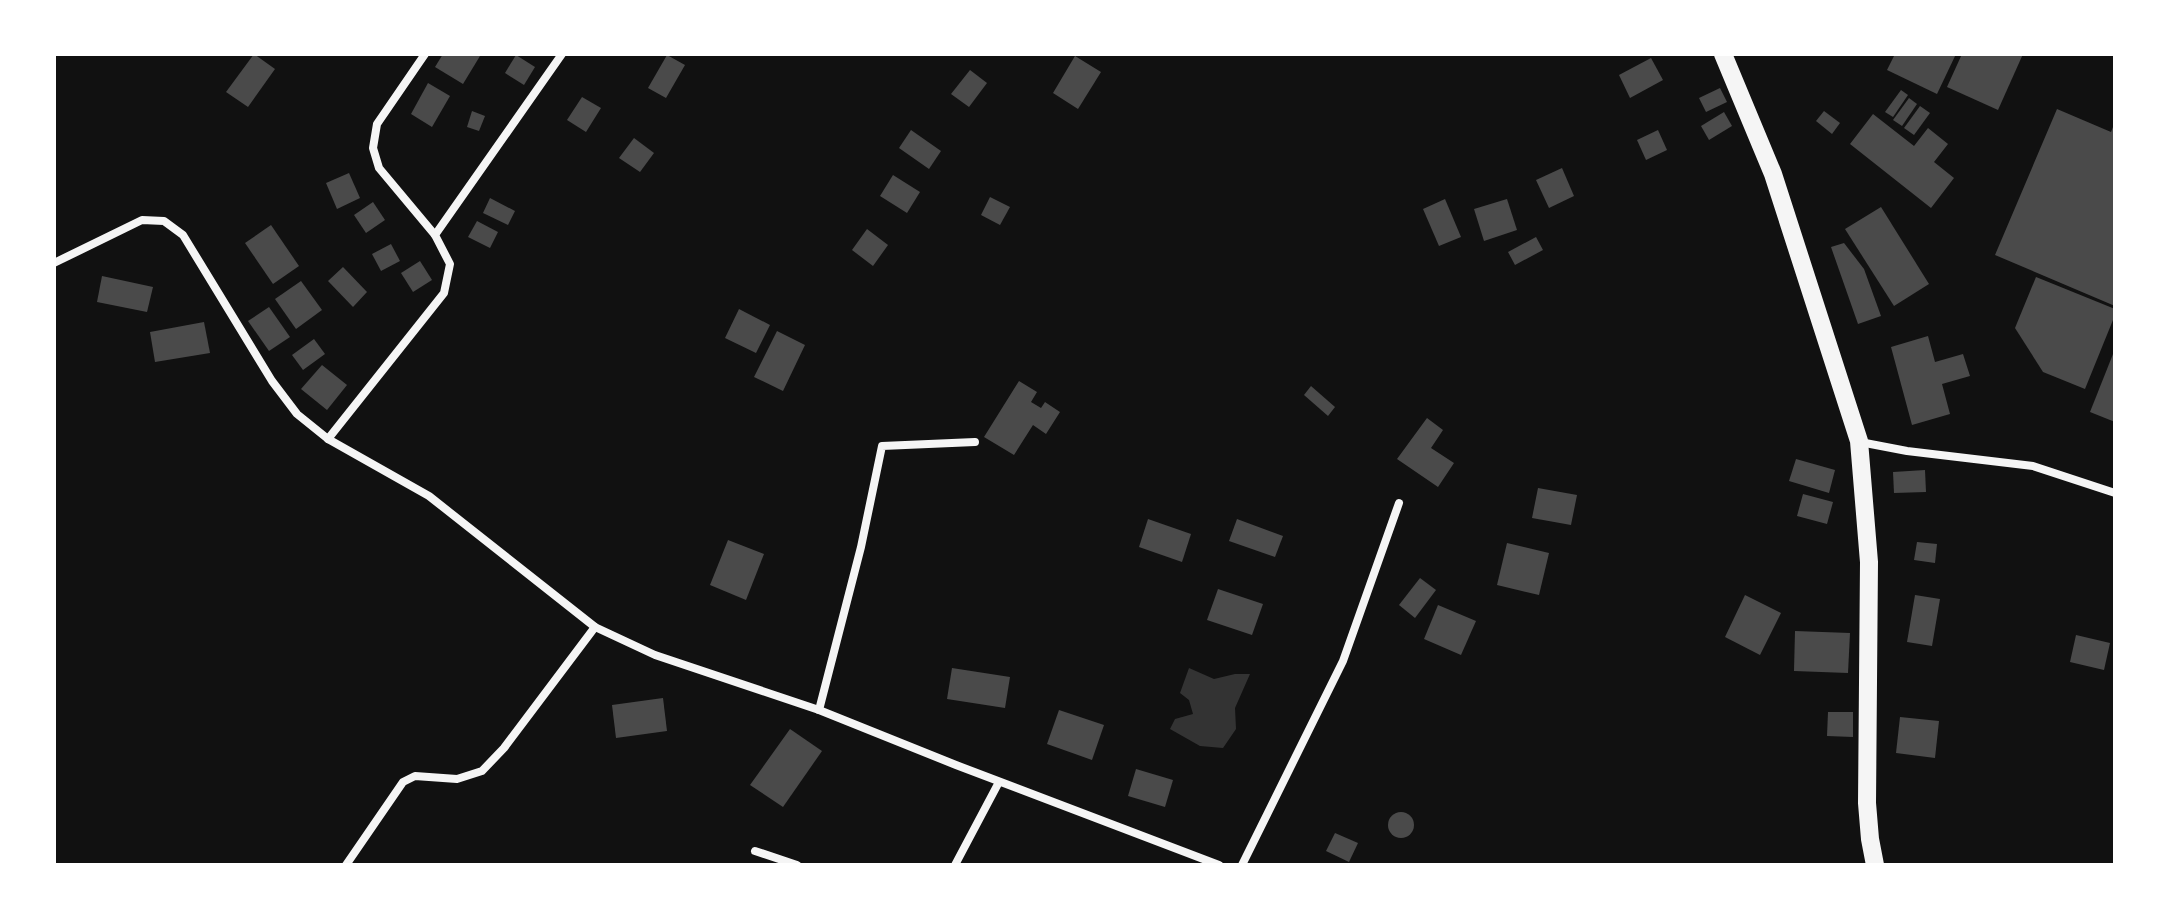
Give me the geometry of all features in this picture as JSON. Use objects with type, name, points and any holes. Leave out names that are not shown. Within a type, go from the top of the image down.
[{"type":"main road","points":[[1723,54],[1773,174],[1859,441],[1869,562],[1867,803],[1875,865]]},
{"type":"street","points":[[328,439],[444,293],[450,264],[435,235],[379,168],[373,148],[377,124],[425,54]]},
{"type":"street","points":[[435,235],[562,54]]},
{"type":"street","points":[[54,263],[142,220],[164,221],[183,235],[272,381],[297,414],[328,439],[429,496],[595,627],[655,655],[819,710],[1219,865]]},
{"type":"street","points":[[1859,441],[1907,451],[2033,466],[2115,493]]},
{"type":"street","points":[[819,710],[861,547],[882,446],[975,442]]},
{"type":"street","points":[[1242,865],[1343,661],[1399,503]]},
{"type":"street","points":[[346,865],[403,782],[415,776],[457,779],[482,771],[504,748],[595,627]]},
{"type":"street","points":[[955,865],[999,782]]},
{"type":"street","points":[[755,851],[797,865]]},
{"type":"shaded area","points":[[1189,668],[1214,679],[1250,674],[1235,708],[1236,729],[1223,748],[1200,746],[1170,729],[1175,719],[1193,714],[1189,700],[1180,693]]},
{"type":"building","points":[[254,54],[275,69],[248,107],[226,92]]},
{"type":"building","points":[[443,54],[480,56],[463,84],[435,67]]},
{"type":"building","points":[[1895,54],[1956,54],[1937,94],[1887,70]]},
{"type":"building","points":[[1962,54],[2023,54],[1998,110],[1947,87]]},
{"type":"building","points":[[516,55],[535,67],[524,85],[505,73]]},
{"type":"building","points":[[667,55],[685,65],[666,98],[648,88]]},
{"type":"building","points":[[1075,56],[1101,72],[1078,109],[1053,93]]},
{"type":"building","points":[[1651,58],[1663,80],[1630,98],[1619,75]]},
{"type":"building","points":[[970,70],[987,83],[969,107],[951,94]]},
{"type":"building","points":[[428,83],[450,96],[432,127],[411,114]]},
{"type":"building","points":[[1720,88],[1727,102],[1706,112],[1699,98]]},
{"type":"building","points":[[1901,90],[1908,95],[1893,117],[1885,112]]},
{"type":"building","points":[[582,97],[601,108],[586,132],[567,120]]},
{"type":"building","points":[[1909,98],[1917,104],[1902,126],[1893,120]]},
{"type":"building","points":[[1920,106],[1930,113],[1914,135],[1904,128]]},
{"type":"building","points":[[2057,109],[2111,132],[2115,122],[2115,306],[1995,255]]},
{"type":"building","points":[[472,111],[485,116],[479,131],[467,127]]},
{"type":"building","points":[[1824,111],[1840,123],[1832,134],[1816,121]]},
{"type":"building","points":[[1724,112],[1732,126],[1709,140],[1701,126]]},
{"type":"building","points":[[1873,114],[1914,146],[1928,128],[1948,144],[1934,162],[1954,178],[1931,208],[1850,144]]},
{"type":"building","points":[[911,130],[941,151],[929,169],[899,148]]},
{"type":"building","points":[[1658,130],[1667,150],[1646,160],[1637,140]]},
{"type":"building","points":[[634,138],[654,153],[640,172],[619,158]]},
{"type":"building","points":[[1562,168],[1574,196],[1549,208],[1536,180]]},
{"type":"building","points":[[349,173],[360,198],[337,209],[326,183]]},
{"type":"building","points":[[893,175],[920,192],[907,213],[880,196]]},
{"type":"building","points":[[990,197],[1010,207],[1000,225],[981,215]]},
{"type":"building","points":[[490,198],[515,211],[508,225],[483,213]]},
{"type":"building","points":[[1445,199],[1461,237],[1439,246],[1423,209]]},
{"type":"building","points":[[1507,199],[1517,230],[1484,241],[1474,209]]},
{"type":"building","points":[[373,202],[385,220],[366,233],[354,215]]},
{"type":"building","points":[[1881,207],[1929,284],[1894,306],[1845,229]]},
{"type":"building","points":[[477,221],[498,232],[490,248],[468,237]]},
{"type":"building","points":[[271,225],[299,266],[273,284],[245,243]]},
{"type":"building","points":[[867,229],[888,245],[873,266],[852,250]]},
{"type":"building","points":[[1536,237],[1543,250],[1515,265],[1508,252]]},
{"type":"building","points":[[1844,243],[1864,269],[1881,316],[1858,324],[1831,247]]},
{"type":"building","points":[[391,244],[400,261],[381,271],[372,254]]},
{"type":"building","points":[[420,261],[432,280],[413,292],[401,273]]},
{"type":"building","points":[[343,267],[367,292],[353,307],[328,281]]},
{"type":"building","points":[[102,276],[153,287],[147,312],[97,302]]},
{"type":"building","points":[[2036,277],[2115,309],[2085,389],[2043,372],[2015,328]]},
{"type":"building","points":[[301,281],[322,310],[296,329],[275,299]]},
{"type":"building","points":[[269,307],[290,337],[269,351],[248,321]]},
{"type":"building","points":[[739,309],[770,325],[756,353],[725,338]]},
{"type":"building","points":[[204,322],[210,353],[155,362],[150,332]]},
{"type":"building","points":[[777,331],[805,345],[783,391],[754,377]]},
{"type":"building","points":[[1928,336],[1935,362],[1963,354],[1970,376],[1942,384],[1950,414],[1912,425],[1891,347]]},
{"type":"building","points":[[314,339],[325,354],[303,370],[292,355]]},
{"type":"building","points":[[2115,349],[2115,422],[2090,412]]},
{"type":"building","points":[[322,365],[347,385],[327,410],[301,389]]},
{"type":"building","points":[[1019,381],[1037,392],[1031,402],[1041,408],[1045,402],[1060,412],[1046,434],[1033,425],[1014,455],[984,437]]},
{"type":"building","points":[[1311,386],[1335,407],[1328,416],[1304,395]]},
{"type":"building","points":[[1427,418],[1443,430],[1431,448],[1454,463],[1438,487],[1397,459]]},
{"type":"building","points":[[1796,459],[1835,470],[1829,493],[1789,481]]},
{"type":"building","points":[[1925,470],[1926,492],[1894,493],[1893,472]]},
{"type":"building","points":[[1538,488],[1577,495],[1571,525],[1532,518]]},
{"type":"building","points":[[1803,494],[1833,502],[1827,524],[1797,516]]},
{"type":"building","points":[[1148,519],[1191,534],[1182,562],[1139,547]]},
{"type":"building","points":[[1237,519],[1283,536],[1275,557],[1229,541]]},
{"type":"building","points":[[728,540],[764,554],[746,600],[710,585]]},
{"type":"building","points":[[1917,542],[1937,544],[1935,563],[1914,560]]},
{"type":"building","points":[[1507,543],[1549,553],[1539,595],[1497,585]]},
{"type":"building","points":[[1420,578],[1436,590],[1415,618],[1399,605]]},
{"type":"building","points":[[1218,589],[1263,604],[1252,635],[1207,620]]},
{"type":"building","points":[[1745,595],[1781,613],[1760,655],[1725,637]]},
{"type":"building","points":[[1915,595],[1940,599],[1932,646],[1907,642]]},
{"type":"building","points":[[1438,605],[1476,621],[1461,655],[1424,639]]},
{"type":"building","points":[[1795,631],[1850,633],[1848,673],[1794,671]]},
{"type":"building","points":[[2076,635],[2110,643],[2104,670],[2070,662]]},
{"type":"building","points":[[952,668],[1010,677],[1005,708],[947,699]]},
{"type":"building","points":[[663,698],[667,731],[616,738],[612,705]]},
{"type":"building","points":[[1059,710],[1104,725],[1092,760],[1047,744]]},
{"type":"building","points":[[1828,712],[1853,712],[1853,737],[1827,736]]},
{"type":"building","points":[[1900,717],[1939,721],[1935,758],[1896,753]]},
{"type":"building","points":[[790,729],[822,751],[783,807],[750,785]]},
{"type":"building","points":[[1136,769],[1173,780],[1165,807],[1128,796]]},
{"type":"building","points":[[1401,812],[1411,815],[1414,825],[1411,835],[1401,838],[1391,835],[1388,825],[1391,815]]},
{"type":"building","points":[[1335,833],[1358,843],[1349,862],[1326,851]]}]
